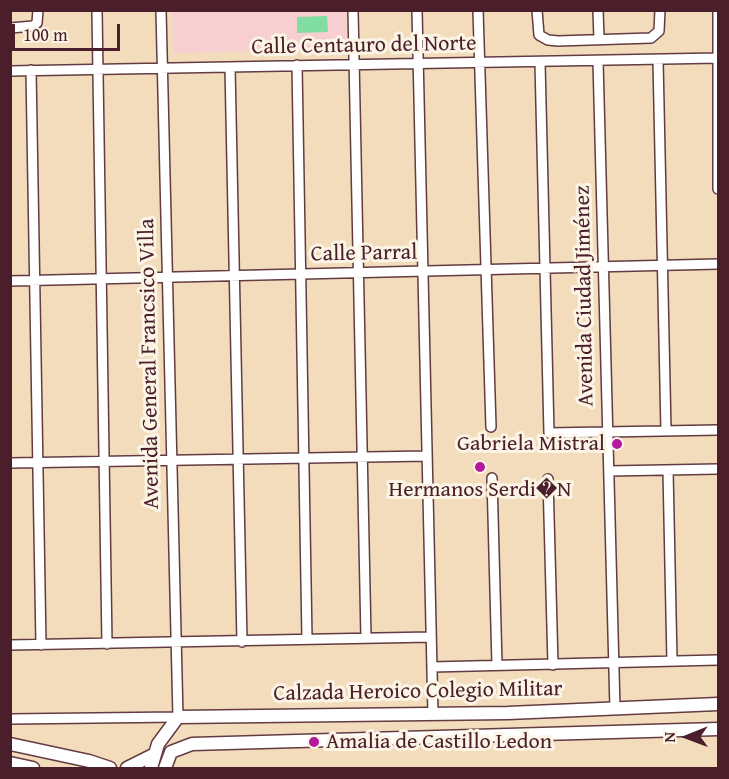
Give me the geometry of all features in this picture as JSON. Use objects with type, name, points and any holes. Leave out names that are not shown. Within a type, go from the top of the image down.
[{"type":"main road","name":"Calzada Heroico Colegio Militar","points":[[178,717],[508,713],[718,704]]},
{"type":"main road","points":[[538,734],[534,726],[536,718],[551,711]]},
{"type":"main road","points":[[501,735],[515,728],[516,718],[508,713]]},
{"type":"main road","points":[[151,768],[153,755],[178,717]]},
{"type":"main road","name":"Calzada Heroico Colegio Militar","points":[[165,768],[171,752],[192,744],[718,729]]},
{"type":"main road","points":[[10,744],[89,761],[110,768]]},
{"type":"main road","points":[[127,768],[153,755]]},
{"type":"main road","points":[[10,763],[33,768]]},
{"type":"street","points":[[97,10],[107,644]]},
{"type":"street","name":"Avenida General Francsico Villa","points":[[161,10],[178,717]]},
{"type":"street","points":[[353,10],[366,638]]},
{"type":"street","points":[[417,10],[433,714]]},
{"type":"street","points":[[478,10],[488,270],[491,427]]},
{"type":"street","points":[[537,10],[537,28],[542,39],[651,38],[659,31],[660,10]]},
{"type":"street","points":[[598,10],[599,39]]},
{"type":"street","points":[[718,10],[718,189]]},
{"type":"street","points":[[10,28],[33,26],[38,14]]},
{"type":"street","name":"Calle Centauro del Norte","points":[[10,71],[718,58]]},
{"type":"street","points":[[658,60],[666,430]]},
{"type":"street","name":"Avenida Ciudad Jiménez","points":[[598,61],[615,709]]},
{"type":"street","points":[[540,63],[549,433],[718,430]]},
{"type":"street","points":[[297,65],[308,639]]},
{"type":"street","points":[[230,67],[242,642]]},
{"type":"street","points":[[31,70],[42,645]]},
{"type":"street","name":"Calle Parral","points":[[10,281],[718,264]]},
{"type":"street","points":[[10,463],[427,456]]},
{"type":"street","points":[[609,471],[718,469]]},
{"type":"street","points":[[668,470],[672,661]]},
{"type":"street","points":[[492,478],[497,665]]},
{"type":"street","points":[[549,479],[553,665]]},
{"type":"street","points":[[10,645],[431,637]]},
{"type":"street","points":[[432,667],[718,660]]},
{"type":"street","points":[[10,719],[178,717]]},
{"type":"shaded area","points":[[172,11],[346,11],[347,49],[173,53]]},
{"type":"green space","points":[[327,16],[328,32],[297,33],[297,17]]},
{"type":"place","name":"Gabriela Mistral","points":[[617,444]]},
{"type":"place","name":"Hermanos Serdi�N","points":[[480,467]]},
{"type":"place","name":"Amalia de Castillo Ledon","points":[[314,742]]}]
